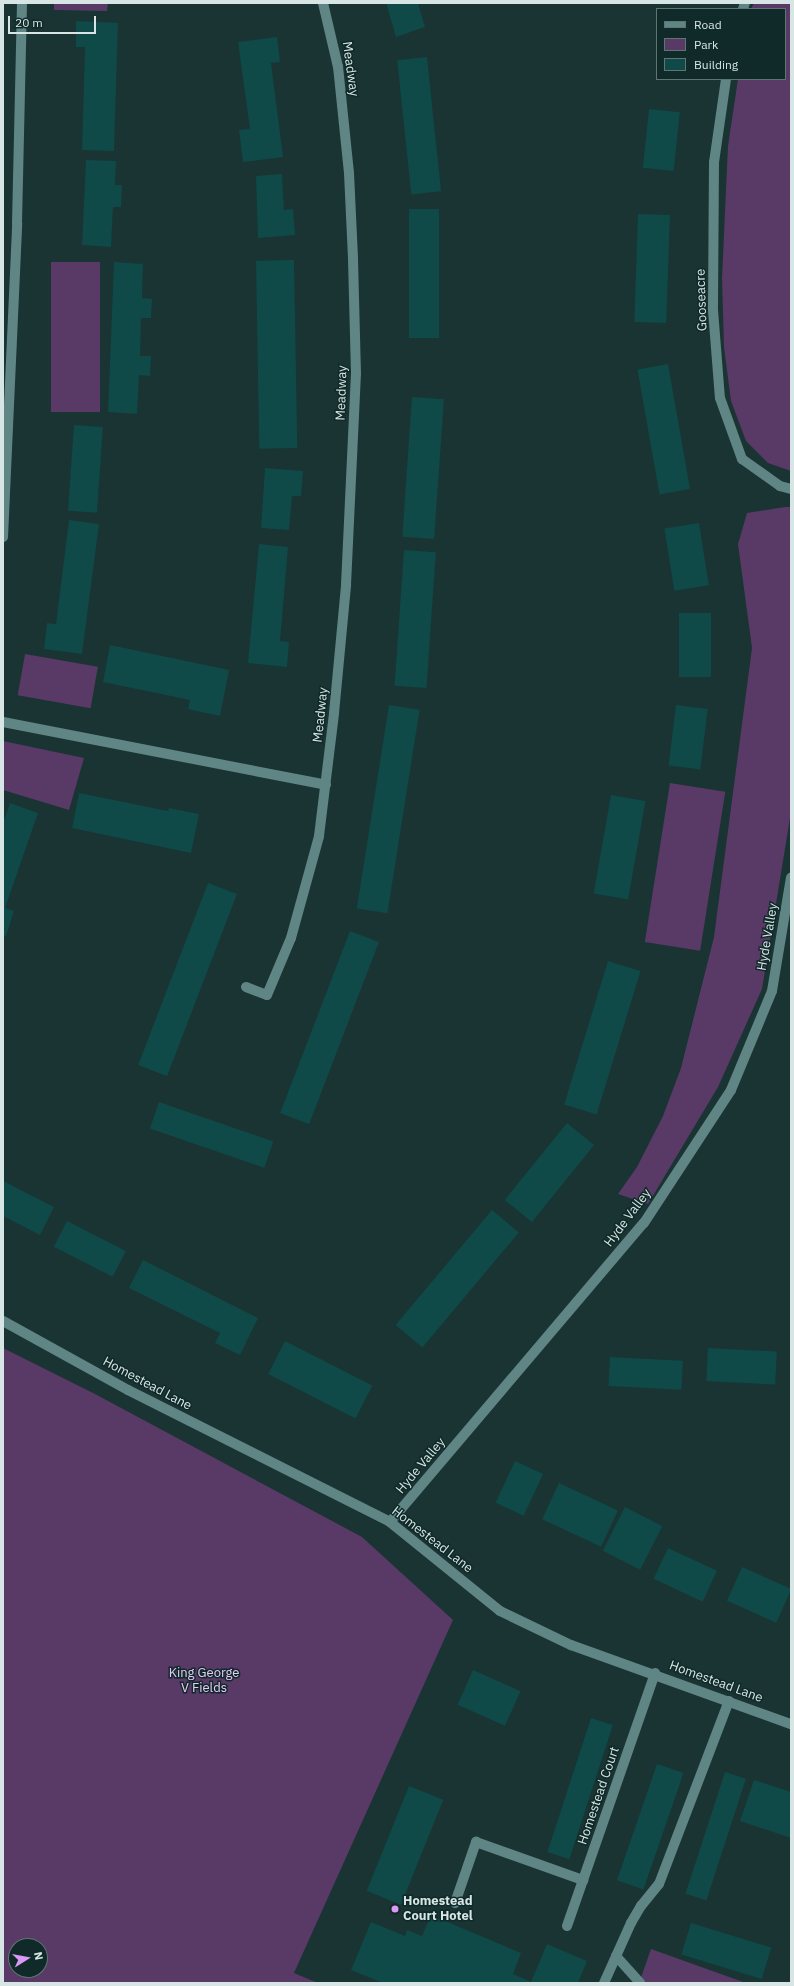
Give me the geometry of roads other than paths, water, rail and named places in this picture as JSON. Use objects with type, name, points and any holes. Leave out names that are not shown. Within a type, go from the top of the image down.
[{"type":"street","points":[[3,537],[8,335],[22,3]]},
{"type":"street","name":"Meadway","points":[[246,987],[267,995],[291,938],[319,836],[326,786],[346,585],[356,374],[349,173],[338,67],[323,3]]},
{"type":"street","name":"Gooseacre","points":[[726,80],[714,162],[713,310],[720,398],[742,458],[780,486],[791,489]]},
{"type":"street","points":[[3,722],[326,786]]},
{"type":"street","name":"Hyde Valley","points":[[390,1522],[644,1223],[730,1090],[772,991],[791,878]]},
{"type":"street","name":"Homestead Lane","points":[[3,1321],[128,1390],[390,1522],[500,1611],[571,1645],[655,1673],[791,1724]]},
{"type":"street","name":"Homestead Court","points":[[567,1926],[655,1673]]},
{"type":"street","points":[[604,1983],[641,1906],[659,1884],[729,1701]]},
{"type":"street","points":[[455,1904],[476,1842],[583,1880]]},
{"type":"street","points":[[616,1956],[640,1983]]},
{"type":"place","name":"Homestead Court Hotel","points":[[395,1909]]},
{"type":"park label","name":"King George V Fields","points":[[204,1682]]}]
